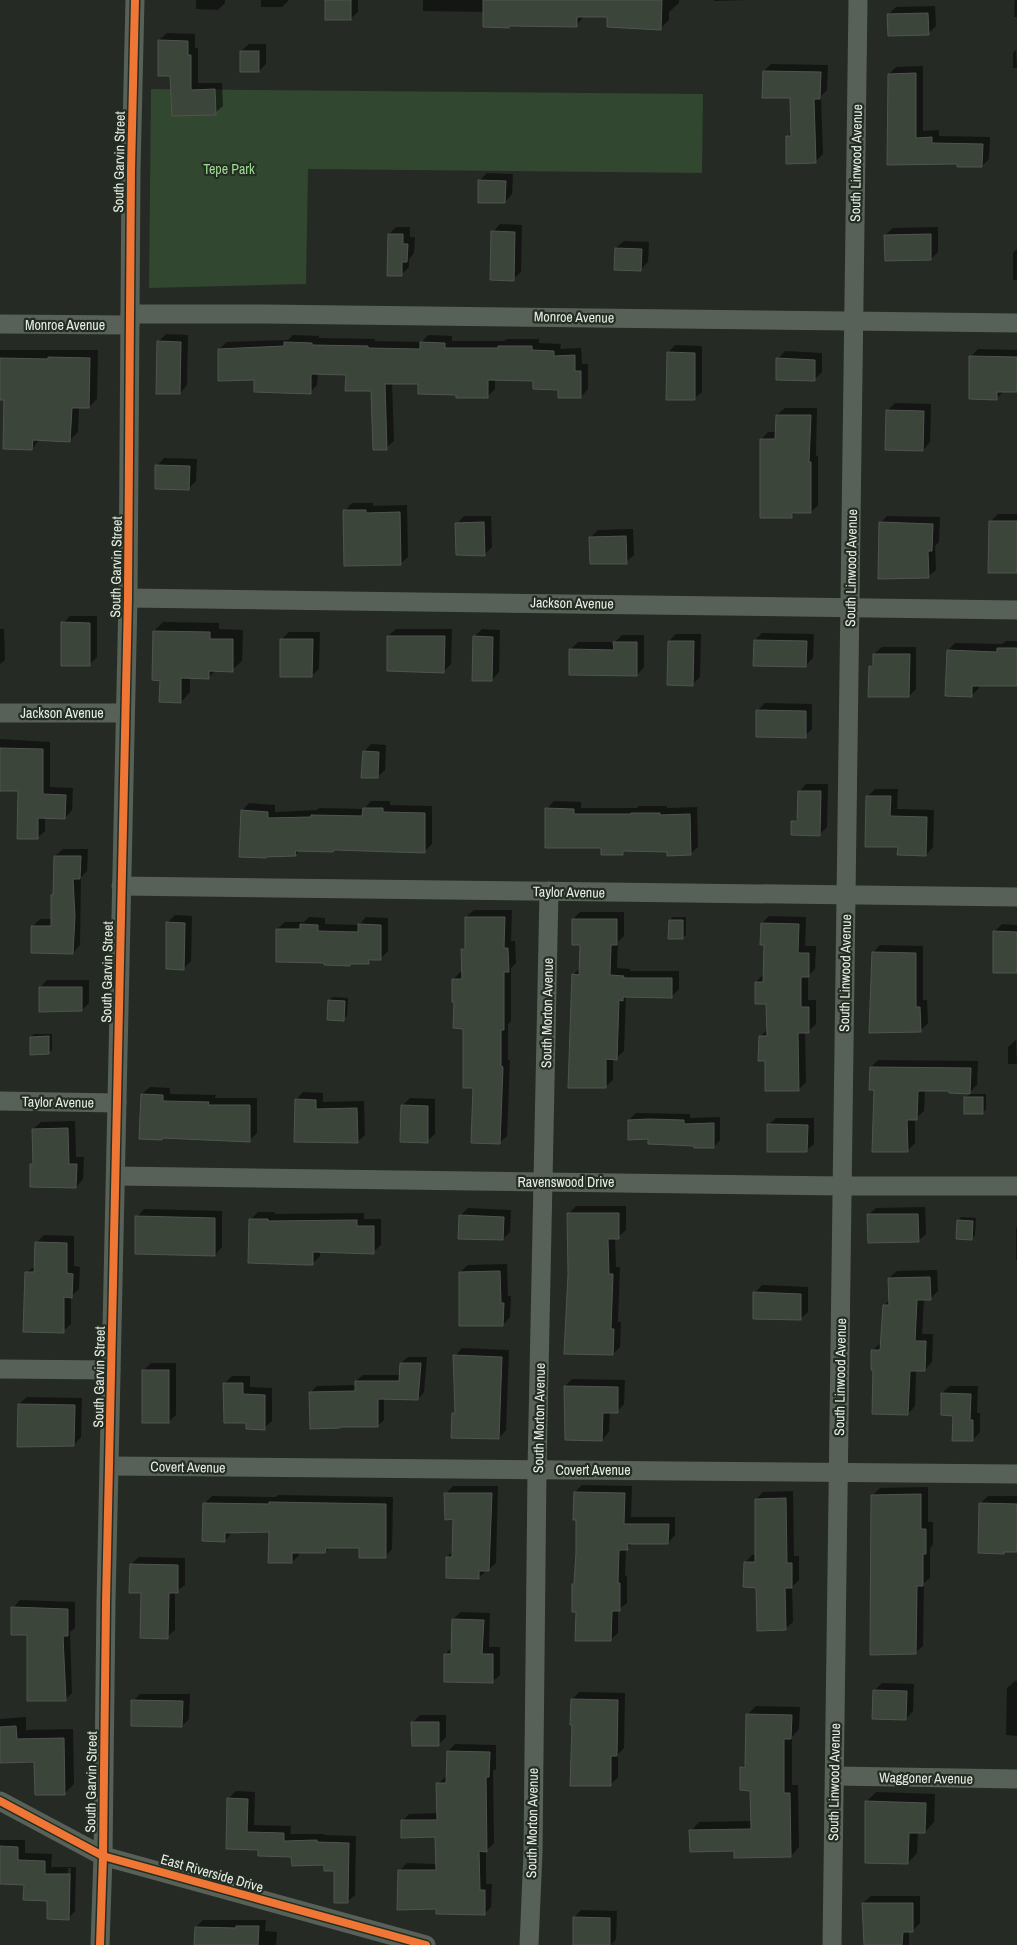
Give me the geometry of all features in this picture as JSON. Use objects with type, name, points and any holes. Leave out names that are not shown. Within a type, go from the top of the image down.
[{"type":"street","name":"South Garvin Street","points":[[100,1945],[128,598],[135,0]]},
{"type":"street","name":"South Linwood Avenue","points":[[832,1945],[858,0]]},
{"type":"street","name":"Monroe Avenue","points":[[0,324],[130,319],[712,319],[1017,323]]},
{"type":"street","name":"Jackson Avenue","points":[[128,598],[1017,610]]},
{"type":"street","name":"Jackson Avenue","points":[[0,712],[125,713]]},
{"type":"street","name":"Taylor Avenue","points":[[121,886],[1017,897]]},
{"type":"street","name":"South Morton Avenue","points":[[529,1945],[549,891]]},
{"type":"street","name":"Taylor Avenue","points":[[0,1101],[117,1103]]},
{"type":"street","name":"Ravenswood Drive","points":[[116,1176],[543,1182],[691,1182],[842,1186],[1017,1186]]},
{"type":"street","points":[[0,1369],[111,1370]]},
{"type":"street","name":"Covert Avenue","points":[[110,1466],[1017,1474]]},
{"type":"street","name":"Waggoner Avenue","points":[[835,1776],[1017,1779]]},
{"type":"street","name":"East Riverside Drive","points":[[0,1802],[103,1856],[383,1940],[426,1945]]},
{"type":"green space","name":"Tepe Park","points":[[151,89],[703,94],[702,173],[308,169],[306,284],[149,288]]},
{"type":"building","points":[[325,0],[351,0],[351,20],[325,20]]},
{"type":"building","points":[[483,0],[662,0],[661,30],[607,27],[607,17],[577,17],[577,27],[483,27]]},
{"type":"building","points":[[928,13],[929,35],[888,36],[887,14]]},
{"type":"building","points":[[158,40],[188,41],[188,55],[191,55],[191,90],[215,89],[216,115],[172,116],[170,76],[158,76]]},
{"type":"building","points":[[240,51],[259,51],[259,72],[240,72]]},
{"type":"building","points":[[763,71],[821,72],[820,99],[814,99],[816,163],[786,164],[786,136],[791,136],[790,98],[762,98]]},
{"type":"building","points":[[916,73],[916,138],[932,137],[932,143],[983,144],[982,167],[957,167],[957,164],[887,165],[888,74]]},
{"type":"building","points":[[478,180],[506,181],[505,203],[478,203]]},
{"type":"building","points":[[491,231],[515,232],[514,281],[490,280]]},
{"type":"building","points":[[388,234],[403,234],[403,244],[408,244],[407,262],[402,262],[402,276],[387,276]]},
{"type":"building","points":[[931,234],[931,260],[885,261],[884,235]]},
{"type":"building","points":[[615,248],[642,249],[641,271],[614,270]]},
{"type":"building","points":[[157,341],[181,342],[180,394],[156,394]]},
{"type":"building","points":[[284,342],[312,343],[312,345],[368,346],[368,348],[420,349],[420,342],[445,343],[445,348],[532,346],[532,350],[554,351],[554,356],[575,355],[575,371],[581,371],[581,398],[558,398],[558,390],[533,389],[533,381],[488,380],[488,398],[456,398],[456,395],[418,394],[418,384],[385,384],[387,450],[373,450],[371,391],[345,391],[346,375],[311,374],[311,394],[254,392],[254,380],[218,381],[218,349],[284,346]]},
{"type":"building","points":[[667,352],[695,353],[695,400],[666,400]]},
{"type":"building","points":[[969,356],[1017,357],[1017,392],[997,392],[997,400],[969,399]]},
{"type":"building","points":[[48,357],[90,358],[89,408],[72,408],[70,442],[33,440],[32,450],[3,449],[4,400],[0,400],[0,358],[48,359]]},
{"type":"building","points":[[776,358],[815,360],[815,381],[776,380]]},
{"type":"building","points":[[886,410],[924,411],[923,451],[885,450]]},
{"type":"building","points":[[776,415],[811,415],[809,462],[811,462],[811,513],[792,513],[792,518],[760,518],[760,439],[775,439]]},
{"type":"building","points":[[155,465],[190,466],[189,490],[155,489]]},
{"type":"building","points":[[343,510],[366,510],[366,513],[400,512],[401,565],[344,566]]},
{"type":"building","points":[[989,521],[1017,521],[1017,573],[988,573]]},
{"type":"building","points":[[484,522],[485,556],[456,555],[455,523]]},
{"type":"building","points":[[879,522],[933,524],[932,551],[928,551],[929,578],[878,579]]},
{"type":"building","points":[[626,536],[627,564],[590,564],[589,537]]},
{"type":"building","points":[[61,622],[90,623],[90,666],[61,666]]},
{"type":"building","points":[[153,631],[210,632],[210,639],[233,639],[233,672],[209,671],[209,679],[181,678],[181,703],[159,702],[160,681],[152,680]]},
{"type":"building","points":[[387,636],[445,636],[444,673],[387,671]]},
{"type":"building","points":[[473,636],[493,637],[492,681],[472,681]]},
{"type":"building","points":[[280,639],[313,639],[312,677],[280,677]]},
{"type":"building","points":[[754,640],[807,641],[806,667],[753,666]]},
{"type":"building","points":[[668,641],[694,641],[693,686],[667,685]]},
{"type":"building","points":[[613,642],[637,642],[637,676],[569,675],[569,649],[614,650]]},
{"type":"building","points":[[997,648],[1017,648],[1017,686],[972,686],[972,697],[945,696],[947,650],[997,652]]},
{"type":"building","points":[[873,654],[910,654],[909,697],[868,697],[869,666],[873,666]]},
{"type":"building","points":[[756,710],[806,711],[806,738],[756,737]]},
{"type":"building","points":[[0,748],[43,749],[43,794],[66,795],[65,819],[38,818],[38,839],[17,839],[18,791],[0,791]]},
{"type":"building","points":[[363,751],[379,752],[378,778],[361,778]]},
{"type":"building","points":[[798,791],[821,791],[820,836],[791,835],[791,821],[797,821]]},
{"type":"building","points":[[866,796],[891,796],[890,816],[927,817],[926,856],[897,855],[898,847],[865,847]]},
{"type":"building","points":[[363,808],[383,808],[383,812],[425,813],[425,853],[334,850],[333,852],[295,851],[296,856],[239,857],[241,810],[268,812],[268,818],[311,817],[311,815],[362,816]]},
{"type":"building","points":[[545,808],[574,809],[574,814],[690,814],[691,855],[667,856],[667,852],[623,851],[623,855],[601,855],[601,848],[545,848]]},
{"type":"building","points":[[54,856],[81,856],[80,879],[73,879],[75,916],[73,954],[31,953],[31,926],[51,926]]},
{"type":"building","points":[[465,917],[505,917],[504,948],[508,948],[509,972],[504,972],[504,1030],[501,1030],[501,1066],[503,1067],[500,1144],[471,1143],[473,1088],[463,1088],[463,1029],[453,1028],[454,1002],[452,1002],[452,979],[462,979],[461,949],[465,949]]},
{"type":"building","points":[[572,919],[617,919],[617,945],[611,945],[610,975],[624,976],[623,978],[672,978],[672,998],[623,997],[623,1001],[619,1000],[617,1060],[606,1059],[606,1088],[568,1088],[572,974],[579,975],[580,945],[572,945]]},
{"type":"building","points":[[669,920],[683,920],[683,939],[668,939]]},
{"type":"building","points":[[166,922],[185,923],[184,970],[166,969]]},
{"type":"building","points":[[761,923],[799,924],[798,953],[809,953],[809,977],[801,977],[801,1007],[809,1007],[809,1033],[798,1033],[799,1091],[765,1091],[765,1061],[758,1061],[759,1036],[767,1036],[766,1004],[755,1004],[755,982],[763,982],[764,945],[760,945]]},
{"type":"building","points":[[300,924],[318,925],[318,931],[358,932],[358,924],[381,925],[381,960],[369,960],[369,964],[350,964],[350,966],[324,965],[324,963],[276,962],[276,929],[300,929]]},
{"type":"building","points":[[993,931],[1017,932],[1017,973],[993,973]]},
{"type":"building","points":[[872,952],[916,953],[916,1007],[920,1007],[921,1032],[869,1033]]},
{"type":"building","points":[[39,987],[82,987],[82,1011],[39,1012]]},
{"type":"building","points":[[328,1000],[345,1001],[344,1021],[327,1020]]},
{"type":"building","points":[[49,1036],[49,1054],[30,1055],[30,1037]]},
{"type":"building","points":[[870,1067],[971,1068],[970,1094],[949,1093],[949,1091],[918,1091],[917,1120],[907,1120],[908,1152],[872,1152],[874,1090],[869,1090]]},
{"type":"building","points":[[141,1094],[163,1095],[163,1101],[209,1102],[208,1105],[250,1105],[250,1142],[162,1138],[162,1140],[139,1139]]},
{"type":"building","points":[[964,1097],[983,1097],[983,1114],[964,1114]]},
{"type":"building","points":[[295,1099],[316,1100],[316,1109],[357,1108],[358,1143],[294,1142]]},
{"type":"building","points":[[401,1105],[428,1106],[428,1143],[400,1142]]},
{"type":"building","points":[[628,1120],[684,1120],[684,1124],[714,1123],[714,1148],[648,1144],[648,1139],[628,1140]]},
{"type":"building","points":[[767,1124],[808,1125],[807,1152],[767,1152]]},
{"type":"building","points":[[68,1128],[69,1164],[77,1164],[76,1188],[30,1187],[30,1164],[33,1164],[32,1129]]},
{"type":"building","points":[[567,1213],[619,1213],[619,1239],[608,1239],[609,1274],[613,1274],[611,1329],[614,1329],[613,1355],[564,1354],[568,1274]]},
{"type":"building","points":[[867,1214],[918,1214],[919,1242],[868,1243]]},
{"type":"building","points":[[459,1215],[504,1217],[503,1240],[458,1239]]},
{"type":"building","points":[[135,1216],[215,1218],[215,1256],[135,1254]]},
{"type":"building","points":[[249,1219],[268,1219],[268,1221],[357,1220],[357,1226],[374,1226],[374,1254],[313,1252],[313,1265],[248,1263]]},
{"type":"building","points":[[957,1220],[973,1221],[972,1240],[956,1239]]},
{"type":"building","points":[[35,1242],[67,1243],[67,1273],[73,1274],[72,1298],[64,1297],[64,1333],[23,1332],[25,1272],[34,1272]]},
{"type":"building","points":[[500,1271],[501,1303],[504,1303],[503,1326],[459,1326],[459,1272]]},
{"type":"building","points":[[930,1277],[931,1300],[917,1300],[915,1341],[926,1341],[925,1371],[910,1371],[908,1415],[872,1414],[873,1370],[871,1370],[871,1350],[880,1350],[883,1305],[889,1305],[888,1278]]},
{"type":"building","points":[[753,1292],[801,1294],[801,1320],[753,1319]]},
{"type":"building","points":[[453,1355],[502,1357],[499,1439],[451,1438],[452,1413],[455,1413]]},
{"type":"building","points":[[400,1363],[421,1363],[418,1400],[378,1399],[378,1427],[310,1429],[309,1392],[355,1391],[355,1381],[399,1381]]},
{"type":"building","points":[[142,1370],[169,1370],[169,1423],[142,1423]]},
{"type":"building","points":[[223,1383],[243,1383],[243,1394],[265,1395],[265,1430],[246,1429],[246,1423],[224,1423]]},
{"type":"building","points":[[564,1386],[618,1387],[618,1413],[603,1413],[602,1441],[565,1440]]},
{"type":"building","points":[[941,1393],[971,1394],[970,1420],[973,1420],[973,1441],[952,1441],[953,1416],[941,1415]]},
{"type":"building","points":[[18,1404],[75,1405],[74,1446],[17,1447]]},
{"type":"building","points":[[574,1492],[625,1493],[624,1524],[669,1524],[668,1544],[627,1544],[628,1550],[619,1550],[618,1583],[620,1583],[620,1611],[612,1611],[611,1641],[575,1641],[576,1612],[572,1612],[572,1584],[574,1584],[576,1552],[576,1520],[573,1520]]},
{"type":"building","points":[[444,1493],[492,1493],[489,1571],[479,1571],[479,1579],[446,1578],[446,1557],[452,1557],[453,1519],[445,1520]]},
{"type":"building","points":[[921,1494],[921,1529],[926,1529],[926,1554],[923,1554],[923,1586],[917,1586],[916,1654],[870,1655],[871,1495]]},
{"type":"building","points":[[786,1498],[787,1563],[792,1563],[792,1588],[785,1588],[786,1630],[757,1631],[756,1588],[743,1587],[744,1562],[755,1562],[755,1499]]},
{"type":"building","points":[[269,1502],[386,1504],[386,1558],[359,1558],[359,1548],[326,1548],[325,1553],[292,1553],[292,1563],[268,1563],[269,1532],[225,1533],[225,1542],[202,1541],[203,1503],[269,1504]]},
{"type":"building","points":[[979,1503],[1017,1504],[1017,1552],[1004,1552],[1004,1554],[978,1553]]},
{"type":"building","points":[[130,1564],[178,1565],[178,1593],[169,1593],[168,1639],[140,1638],[141,1593],[129,1593]]},
{"type":"building","points":[[11,1607],[68,1609],[68,1636],[63,1636],[66,1701],[27,1701],[27,1635],[11,1635]]},
{"type":"building","points":[[452,1619],[484,1620],[482,1654],[493,1654],[493,1683],[444,1682],[444,1654],[451,1654]]},
{"type":"building","points":[[873,1690],[907,1691],[906,1720],[872,1719]]},
{"type":"building","points":[[571,1699],[618,1700],[617,1756],[611,1756],[611,1786],[570,1786]]},
{"type":"building","points":[[131,1700],[183,1701],[182,1727],[131,1726]]},
{"type":"building","points":[[746,1714],[792,1715],[791,1739],[784,1739],[784,1793],[790,1793],[791,1857],[734,1858],[734,1851],[690,1852],[689,1830],[751,1829],[750,1791],[740,1790],[740,1767],[745,1767]]},
{"type":"building","points":[[411,1722],[439,1722],[439,1746],[412,1746]]},
{"type":"building","points":[[16,1726],[17,1739],[64,1738],[65,1795],[35,1795],[34,1762],[0,1763],[0,1727]]},
{"type":"building","points":[[447,1751],[490,1752],[489,1777],[486,1777],[487,1852],[479,1851],[480,1890],[485,1890],[485,1915],[436,1914],[436,1909],[397,1910],[398,1870],[436,1870],[435,1837],[401,1838],[401,1820],[437,1820],[436,1783],[446,1783]]},
{"type":"building","points":[[227,1798],[248,1799],[247,1832],[284,1833],[284,1841],[317,1840],[317,1842],[349,1843],[348,1903],[334,1903],[334,1871],[324,1871],[324,1865],[292,1866],[291,1857],[258,1856],[258,1850],[226,1849]]},
{"type":"building","points":[[865,1801],[926,1803],[925,1833],[909,1833],[908,1864],[865,1863]]},
{"type":"building","points":[[0,1846],[18,1847],[18,1860],[45,1861],[45,1874],[70,1874],[69,1920],[47,1919],[47,1901],[23,1900],[24,1885],[0,1884]]},
{"type":"building","points":[[862,1903],[913,1903],[913,1932],[903,1932],[902,1945],[864,1945]]},
{"type":"building","points":[[573,1917],[610,1918],[610,1945],[573,1945]]},
{"type":"building","points":[[236,1926],[259,1926],[258,1945],[194,1945],[195,1927],[236,1928]]},
{"type":"cycle path","points":[[100,1945],[128,598],[131,170],[135,0]]},
{"type":"cycle path","points":[[0,1801],[103,1856],[426,1945]]}]
